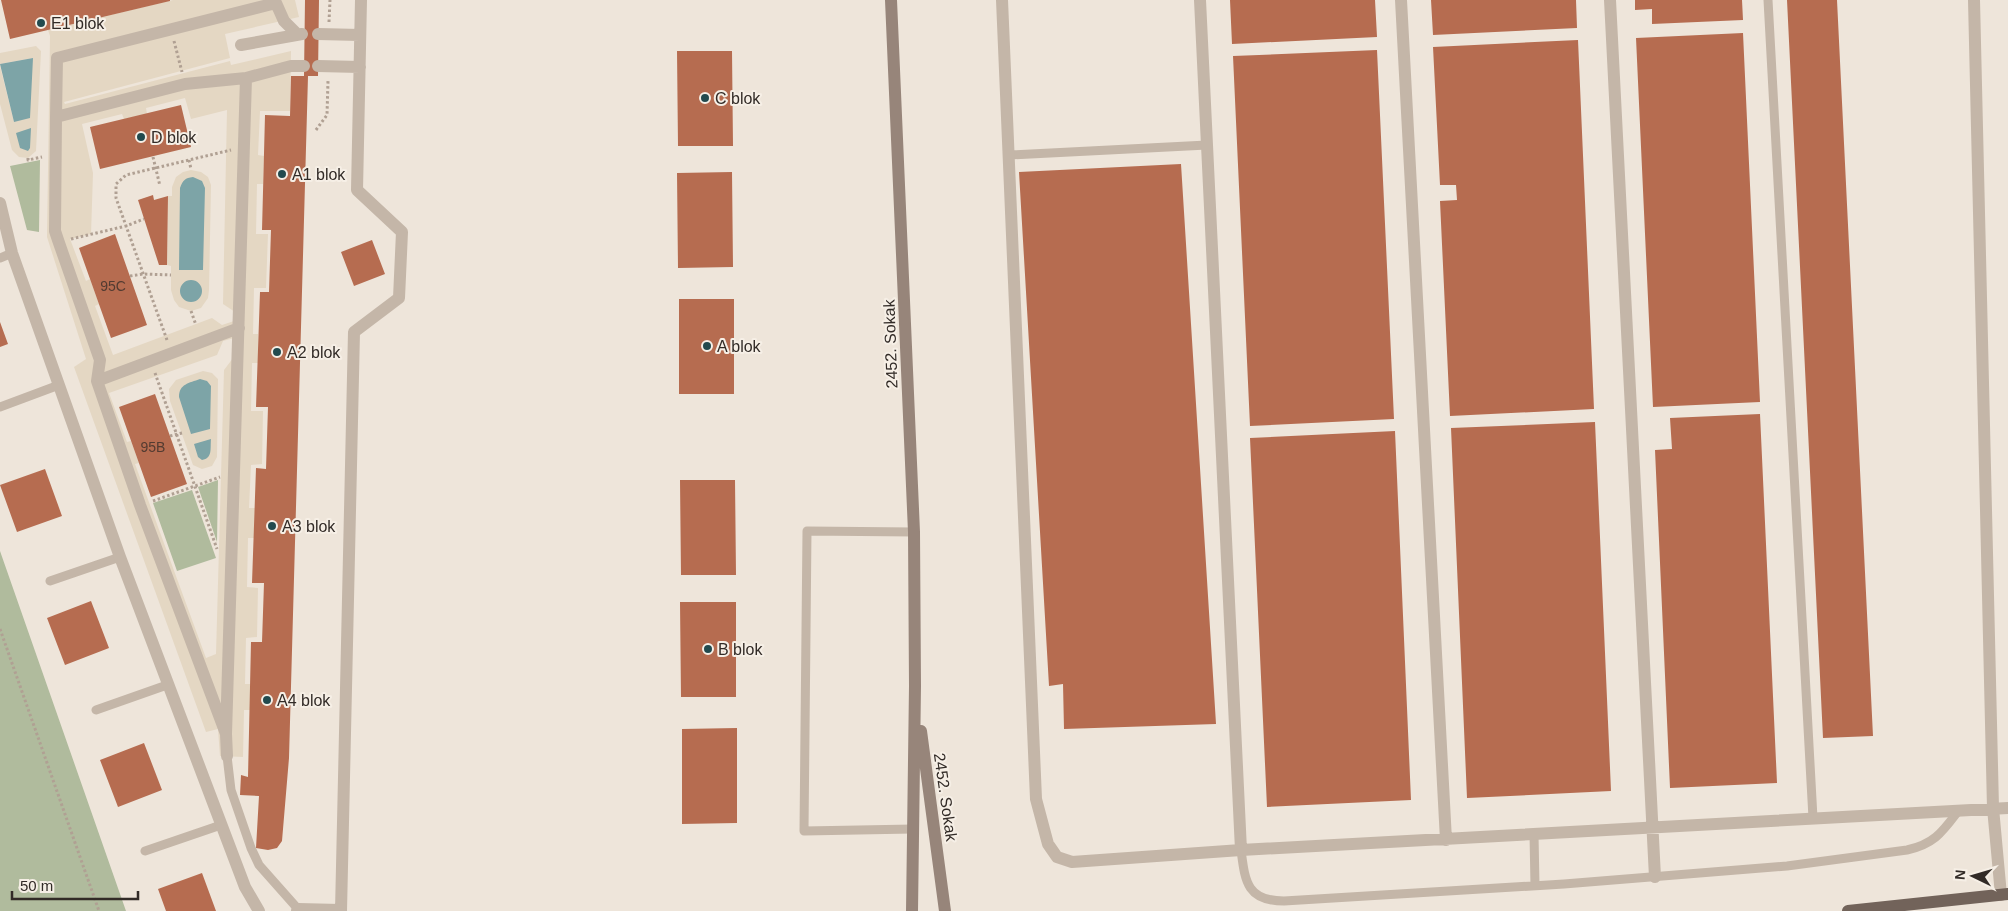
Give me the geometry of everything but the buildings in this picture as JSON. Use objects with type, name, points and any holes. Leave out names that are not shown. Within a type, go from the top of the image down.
[{"type":"main road","name":"2452. Sokak","points":[[891,0],[914,532],[915,686],[912,911]]},
{"type":"main road","name":"2452. Sokak","points":[[915,686],[945,911]]},
{"type":"main road","points":[[1848,911],[2005,894]]},
{"type":"street","points":[[298,910],[341,911],[354,332],[399,298],[402,232],[357,190],[361,0]]},
{"type":"street","points":[[1002,0],[1036,799],[1048,844],[1057,857],[1072,862],[1241,850],[2008,808]]},
{"type":"street","points":[[1200,0],[1241,850]]},
{"type":"street","points":[[1401,0],[1446,840]]},
{"type":"street","points":[[1610,0],[1655,877]]},
{"type":"street","points":[[1974,0],[1993,808],[2005,894]]},
{"type":"street","points":[[226,734],[140,505],[97,381],[100,360],[55,231],[57,58],[276,3],[284,20],[301,34],[241,45]]},
{"type":"street","points":[[318,34],[360,35]]},
{"type":"street","points":[[56,117],[184,84],[246,78],[291,66],[304,66]]},
{"type":"street","points":[[318,66],[360,67]]},
{"type":"street","points":[[227,756],[226,734],[246,78]]},
{"type":"street","points":[[0,204],[6,256],[59,385],[120,557],[220,825],[244,887],[259,911]]},
{"type":"street","points":[[97,381],[239,328]]},
{"type":"lane","points":[[1768,0],[1813,818]]},
{"type":"lane","points":[[1009,155],[1207,144]]},
{"type":"lane","points":[[0,407],[59,385]]},
{"type":"lane","points":[[913,829],[804,831],[804,821],[807,531],[914,532]]},
{"type":"lane","points":[[50,581],[120,557]]},
{"type":"lane","points":[[96,710],[167,685]]},
{"type":"lane","points":[[227,756],[231,790],[251,848],[259,865],[298,910]]},
{"type":"lane","points":[[1241,850],[1246,881],[1257,894],[1274,901],[1534,886],[1787,866],[1917,848],[1940,835],[1959,810]]},
{"type":"lane","points":[[145,851],[220,825]]},
{"type":"lane","points":[[1534,834],[1534,886]]},
{"type":"path","points":[[170,29],[184,84]]},
{"type":"path","points":[[172,352],[116,198],[116,184],[126,175],[243,147]]},
{"type":"path","points":[[28,158],[28,160],[48,155]]},
{"type":"path","points":[[152,157],[160,186]]},
{"type":"path","points":[[189,160],[192,170]]},
{"type":"path","points":[[58,240],[126,226],[144,219]]},
{"type":"path","points":[[130,276],[143,274],[171,275]]},
{"type":"path","points":[[191,311],[196,325]]},
{"type":"path","points":[[150,361],[220,557],[220,539]]},
{"type":"path","points":[[170,436],[182,433]]},
{"type":"path","points":[[140,505],[222,476],[222,485]]},
{"type":"path","points":[[0,629],[99,911]]},
{"type":"green space","points":[[40,160],[39,232],[27,230],[10,166]]},
{"type":"green space","points":[[218,480],[217,542],[198,487]]},
{"type":"green space","points":[[192,490],[216,558],[177,571],[153,503]]},
{"type":"green space","points":[[0,551],[126,911],[0,911]]},
{"type":"shaded area","points":[[173,0],[295,0],[299,17],[225,34],[230,58],[64,102],[65,104],[230,61],[231,65],[291,51],[290,111],[260,111],[258,155],[264,156],[263,184],[257,184],[256,234],[268,234],[266,288],[254,288],[253,334],[258,334],[258,363],[252,363],[251,411],[263,411],[262,464],[251,465],[249,508],[255,508],[254,538],[248,538],[247,587],[258,588],[257,637],[246,638],[245,684],[250,684],[250,710],[244,710],[243,757],[220,756],[218,729],[206,732],[74,367],[86,359],[47,237],[50,36],[48,30]],"holes":[[[185,98],[191,119],[227,110],[223,304],[235,312],[234,321],[222,325],[212,318],[113,355],[95,306],[99,304],[90,279],[86,281],[70,239],[91,234],[93,173],[82,124],[122,114],[124,119],[147,114],[146,108]],[[234,338],[233,358],[224,370],[216,654],[206,658],[135,464],[139,463],[131,441],[127,442],[109,393],[217,355],[223,341]]]},
{"type":"shaded area","points":[[36,46],[41,51],[36,151],[28,158],[19,157],[12,150],[0,104],[0,66],[14,122],[33,58],[0,64],[0,53]]},
{"type":"shaded area","points":[[191,170],[201,172],[208,177],[211,185],[208,298],[201,308],[191,311],[179,307],[174,300],[171,290],[171,266],[167,265],[168,196],[172,196],[172,187],[176,177],[183,172]]},
{"type":"shaded area","points":[[203,371],[212,373],[218,379],[217,457],[212,466],[202,469],[193,465],[170,401],[169,389],[176,380]]},
{"type":"water","points":[[33,58],[30,118],[14,122],[0,64]]},
{"type":"water","points":[[31,128],[30,148],[28,151],[20,148],[16,133]]},
{"type":"water","points":[[193,177],[202,181],[205,188],[203,270],[179,270],[180,188],[185,180]]},
{"type":"water","points":[[191,280],[199,283],[202,291],[199,299],[191,302],[183,299],[180,291],[183,283]]},
{"type":"water","points":[[200,379],[207,381],[211,386],[210,429],[191,434],[179,393],[185,385]]},
{"type":"water","points":[[211,439],[209,455],[206,459],[202,460],[198,457],[194,444]]},
{"type":"place","name":"E1 blok","points":[[41,23]]},
{"type":"place","name":"C blok","points":[[705,98]]},
{"type":"place","name":"D blok","points":[[141,137]]},
{"type":"place","name":"A1 blok","points":[[282,174]]},
{"type":"place","name":"A blok","points":[[707,346]]},
{"type":"place","name":"A2 blok","points":[[277,352]]},
{"type":"place","name":"A3 blok","points":[[272,526]]},
{"type":"place","name":"B blok","points":[[708,649]]},
{"type":"place","name":"A4 blok","points":[[267,700]]}]
